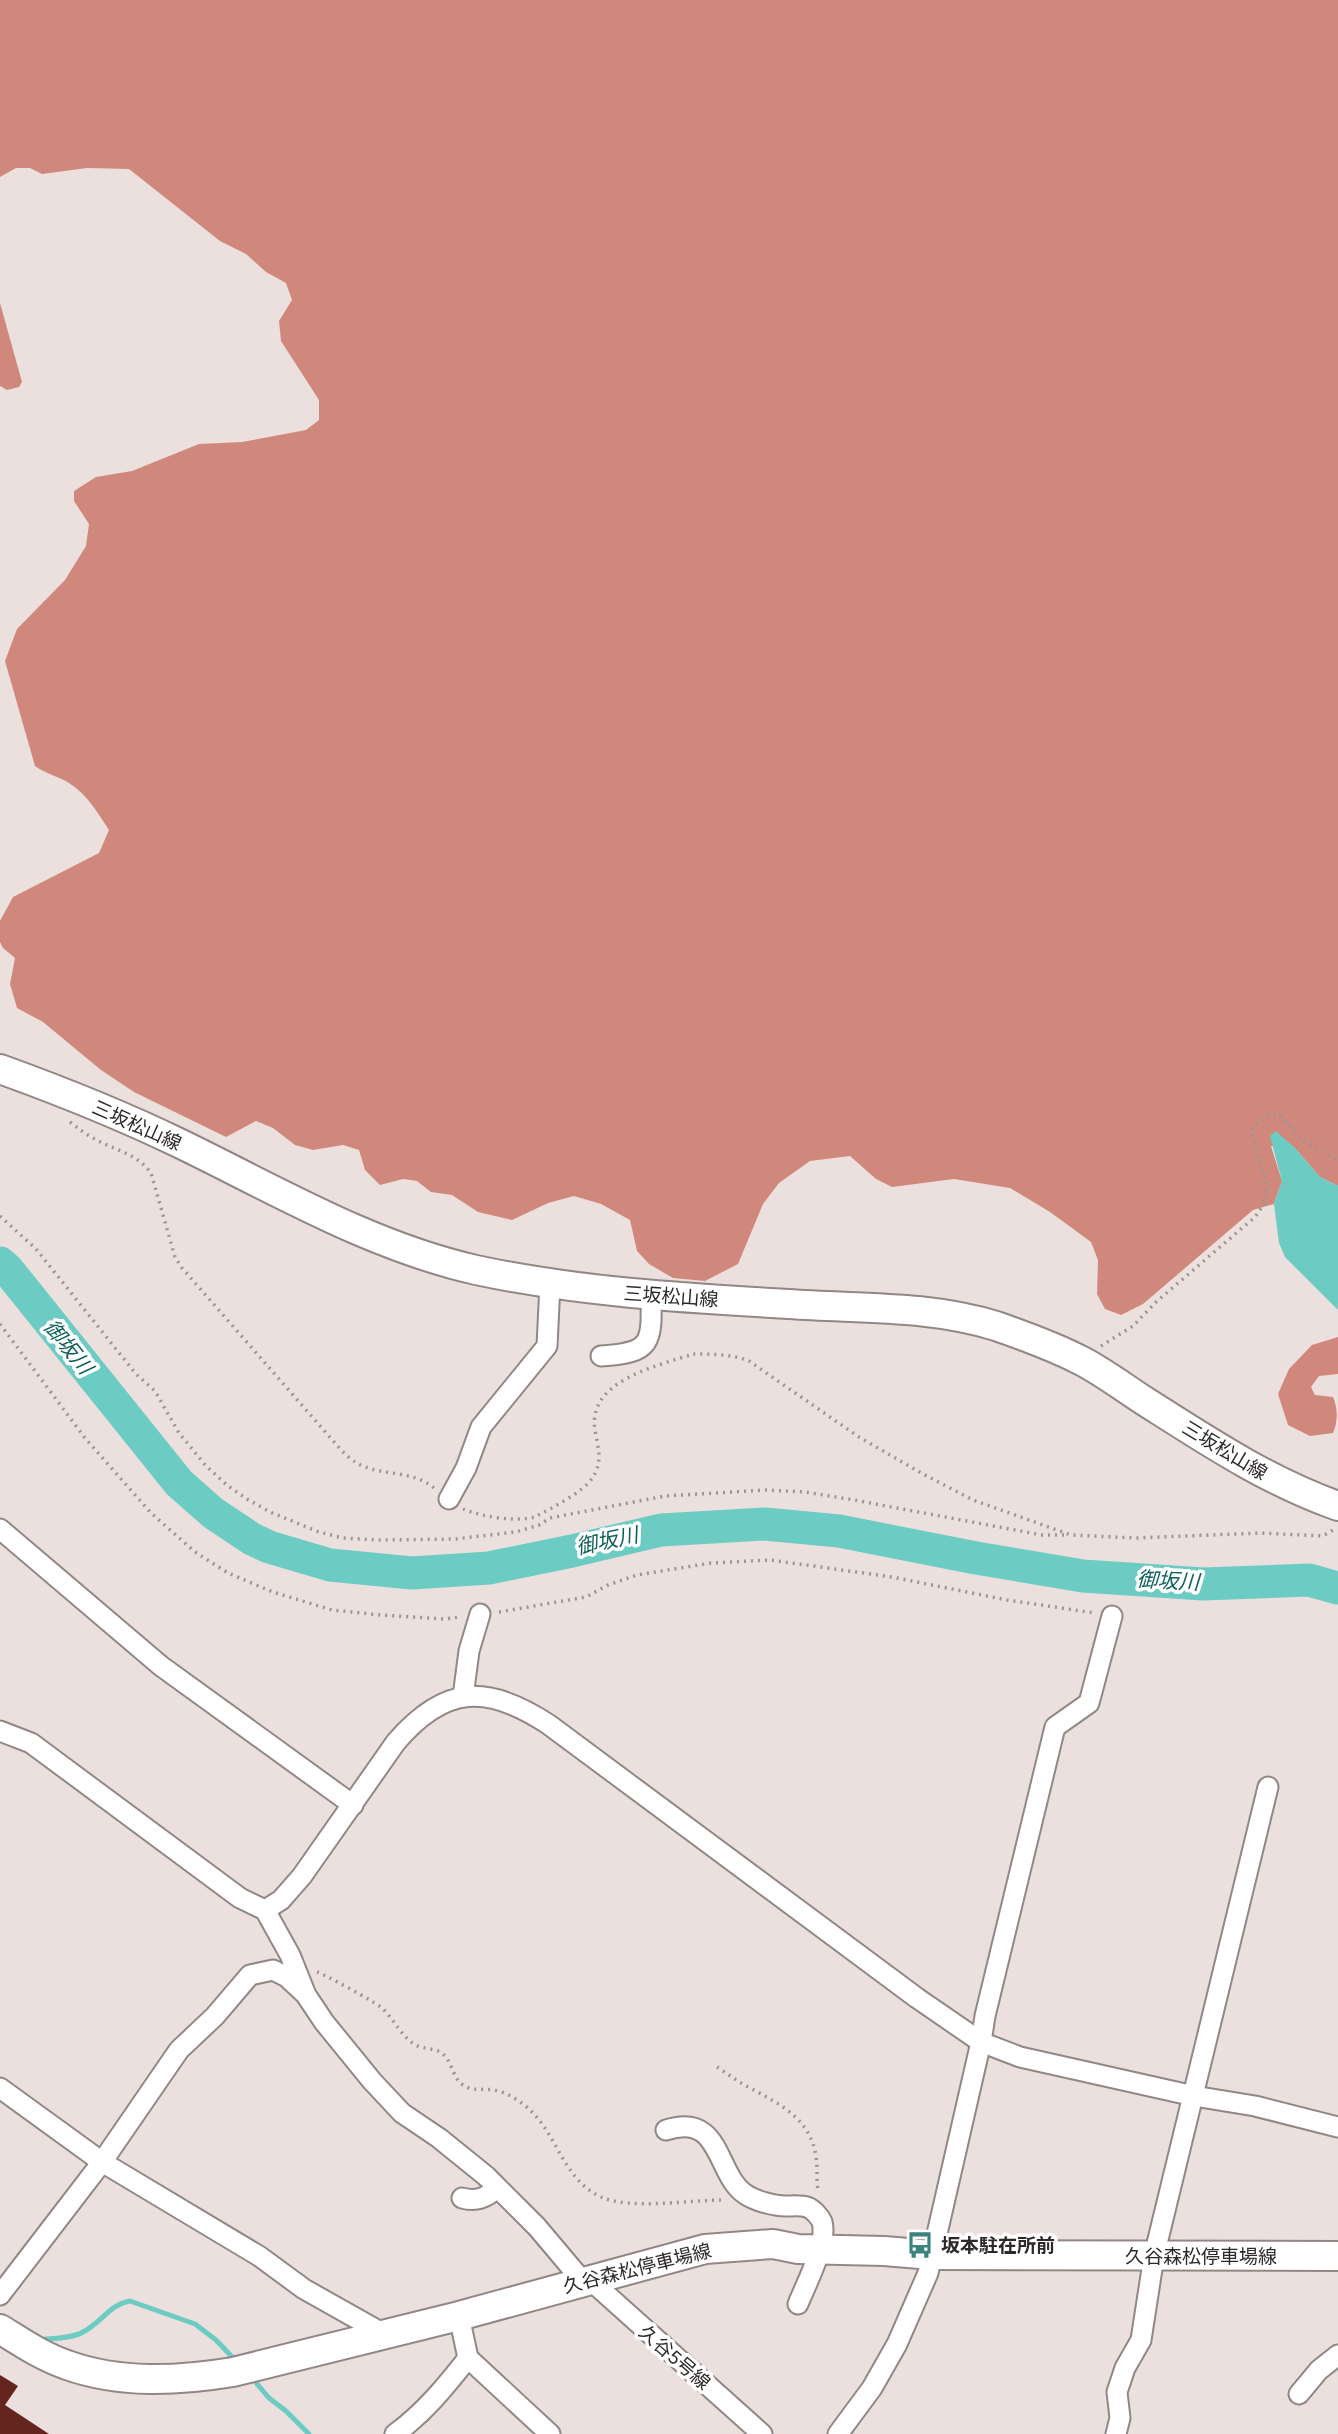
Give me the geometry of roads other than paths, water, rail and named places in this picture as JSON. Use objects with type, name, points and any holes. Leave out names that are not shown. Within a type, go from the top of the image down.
[{"type":"main road","name":"三坂松山線","points":[[0,1069],[109,1111],[374,1239],[471,1269],[550,1284],[651,1296],[792,1305],[885,1307],[944,1313],[1006,1330],[1084,1362],[1228,1454],[1273,1479],[1338,1506]]},
{"type":"main road","name":"久谷森松停車場線","points":[[0,2329],[65,2365],[101,2375],[134,2379],[198,2378],[233,2372],[458,2316],[705,2249],[773,2244],[798,2249],[932,2255],[1338,2256]]},
{"type":"street","points":[[449,1499],[466,1468],[481,1427],[547,1346],[550,1284]]},
{"type":"street","points":[[601,1356],[624,1355],[646,1344],[652,1329],[651,1296]]},
{"type":"street","points":[[0,1529],[161,1666],[353,1805]]},
{"type":"street","points":[[463,1697],[469,1651],[480,1614]]},
{"type":"street","points":[[838,2434],[872,2388],[897,2344],[928,2273],[985,2016],[1055,1727],[1089,1703],[1112,1616]]},
{"type":"street","points":[[265,1910],[281,1899],[302,1876],[396,1742],[411,1725],[429,1709],[463,1697],[502,1699],[525,1709],[548,1724],[917,1998],[981,2042],[1020,2057],[1194,2096],[1255,2106],[1338,2127]]},
{"type":"street","points":[[0,1731],[31,1743],[240,1898],[265,1910],[298,1973],[306,1995]]},
{"type":"street","points":[[1116,2434],[1120,2418],[1116,2392],[1125,2368],[1141,2340],[1154,2256],[1268,1787]]},
{"type":"street","points":[[0,2295],[102,2162],[179,2050],[215,2016],[250,1975],[273,1970],[287,1977],[306,1995]]},
{"type":"street","name":"久谷5号線","points":[[306,1995],[324,2022],[402,2113],[439,2138],[486,2176],[537,2227],[580,2278],[589,2279],[762,2434]]},
{"type":"street","points":[[0,2088],[102,2162],[259,2256],[304,2289],[384,2334]]},
{"type":"street","points":[[666,2130],[678,2126],[693,2128],[710,2138],[736,2185],[746,2195],[777,2206],[807,2207],[816,2213],[822,2221],[823,2234],[820,2249],[798,2304]]},
{"type":"street","points":[[462,2198],[472,2201],[497,2188]]},
{"type":"street","points":[[458,2316],[468,2358],[550,2434]]},
{"type":"street","points":[[1299,2394],[1319,2370],[1338,2355]]},
{"type":"street","points":[[395,2434],[429,2404],[468,2358]]},
{"type":"water","points":[[1276,1131],[1320,1177],[1338,1186],[1338,1310],[1285,1257],[1279,1243],[1274,1204],[1282,1181],[1270,1136]]},
{"type":"waterway","name":"御坂川","points":[[0,1263],[179,1483],[213,1513],[252,1539],[269,1547],[330,1565],[412,1573],[489,1568],[661,1530],[765,1524],[839,1531],[1083,1576],[1203,1584],[1309,1580],[1338,1588]]},
{"type":"waterway","points":[[37,2340],[78,2334],[117,2306],[130,2301],[195,2324],[216,2340],[236,2361]]},
{"type":"waterway","points":[[252,2378],[269,2398],[309,2434]]},
{"type":"place","name":"坂本駐在所前","points":[[920,2245]]}]
